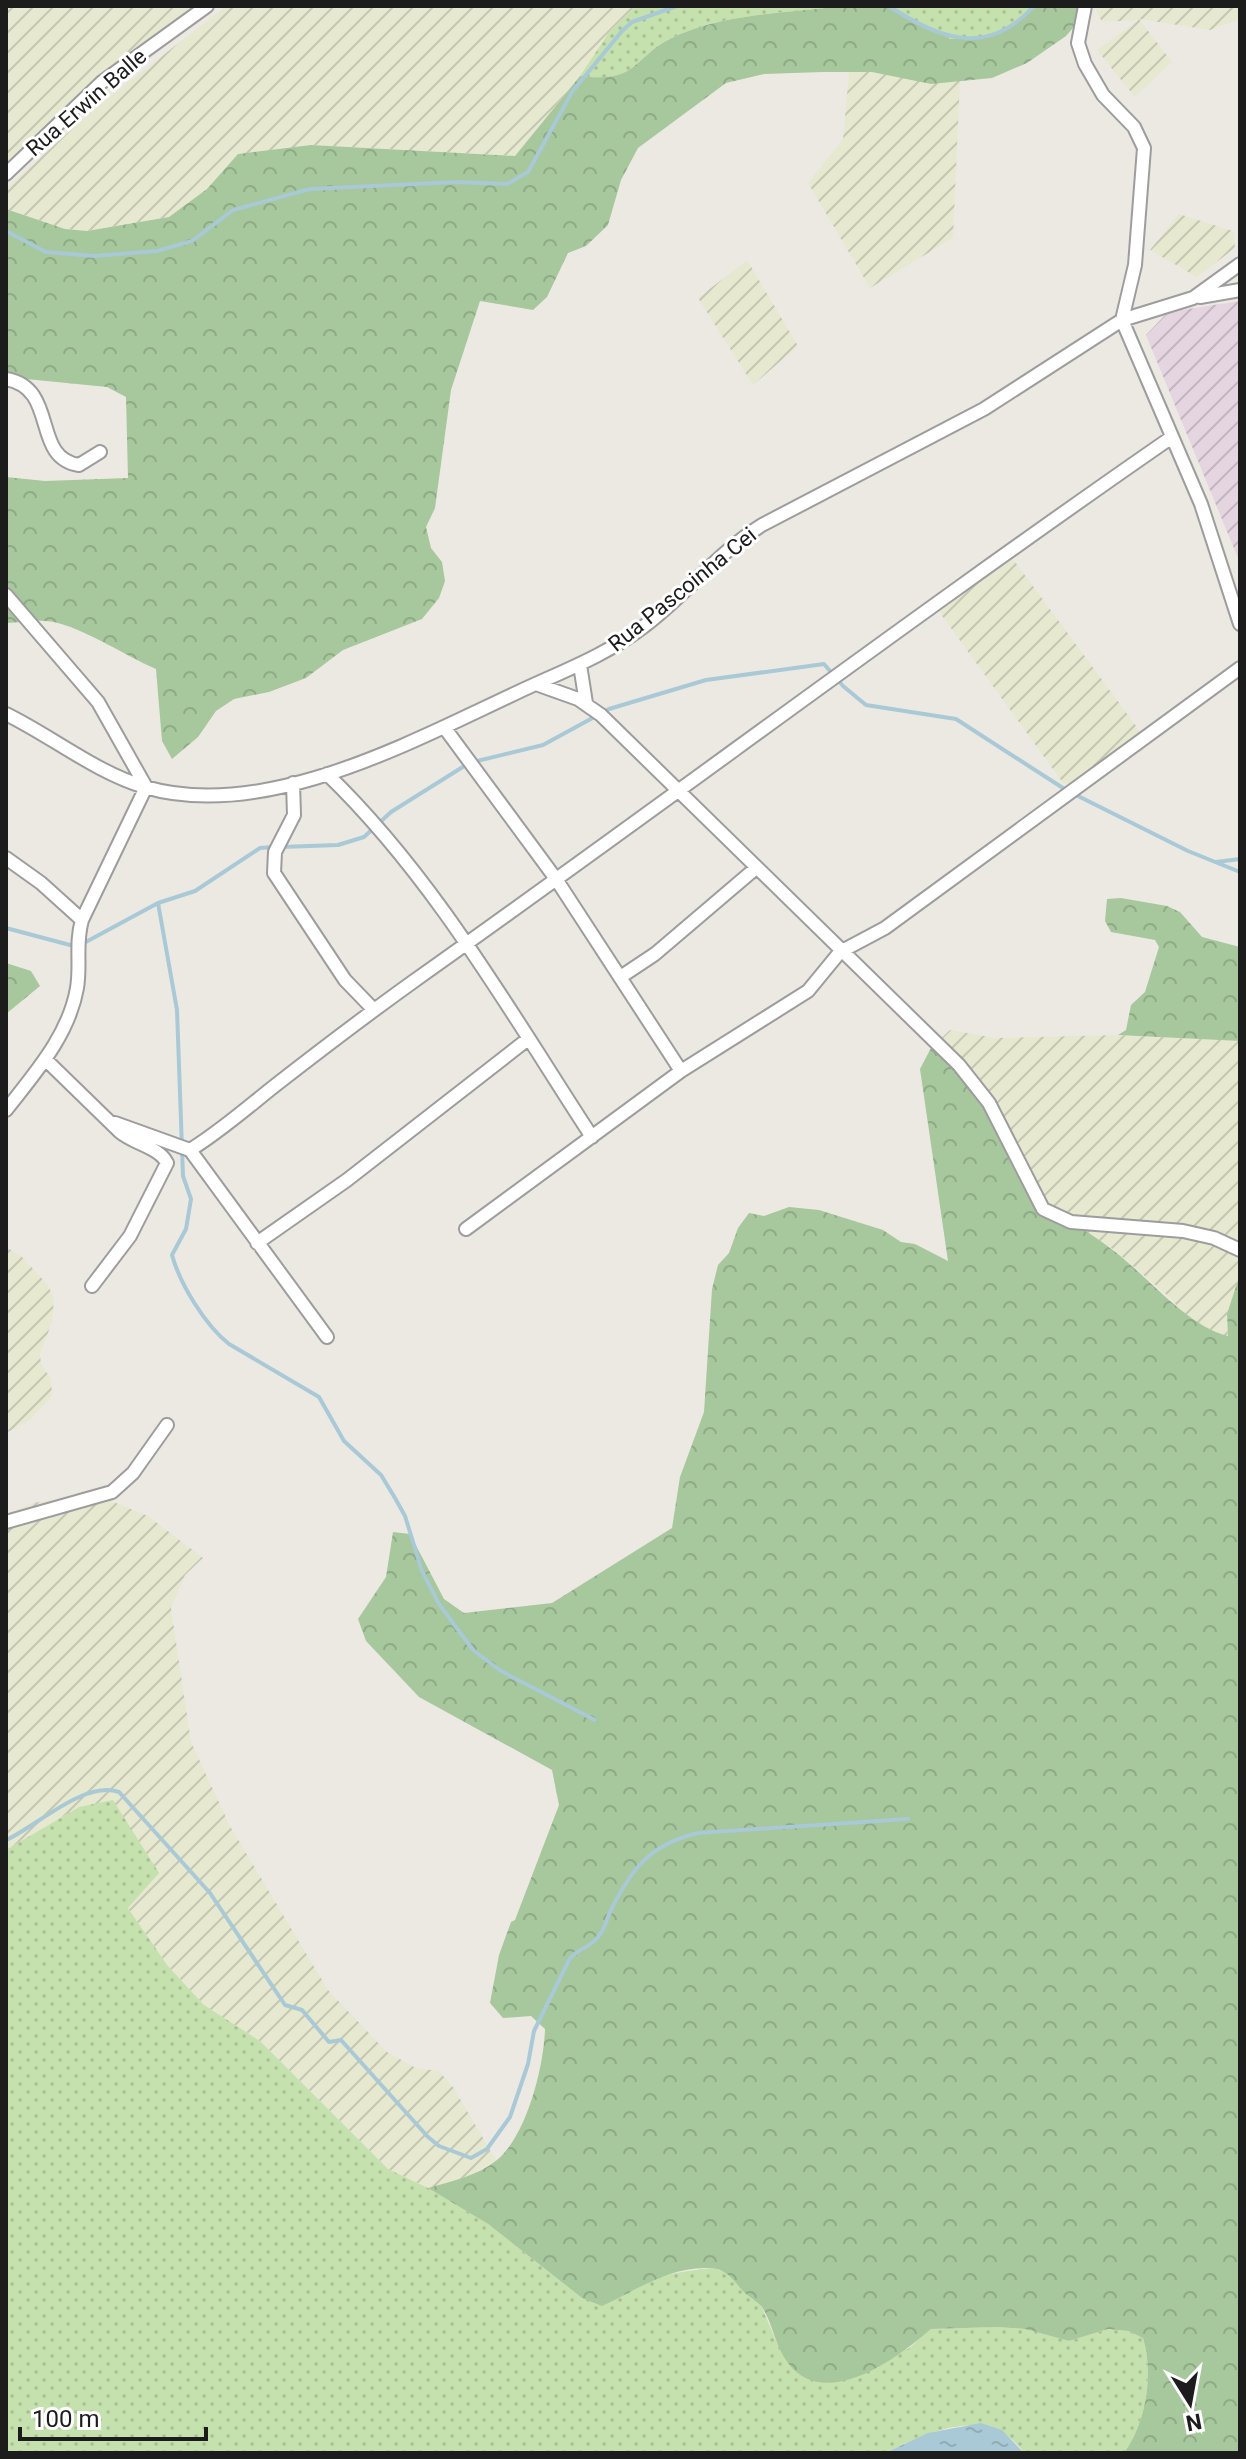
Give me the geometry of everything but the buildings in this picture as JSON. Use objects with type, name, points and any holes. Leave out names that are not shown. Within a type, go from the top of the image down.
[{"type":"street","name":"Rua Erwin Balle","points":[[6,174],[102,82],[207,6]]},
{"type":"street","points":[[1085,6],[1078,43],[1085,64],[1103,95],[1134,127],[1144,148],[1135,265],[1122,320],[1201,504],[1240,624]]},
{"type":"street","name":"Rua Pascoinha Cei","points":[[6,714],[114,776],[177,794],[237,795],[327,774],[444,727],[580,665],[645,626],[717,558],[762,525],[997,402],[1122,320],[1193,298],[1240,264]]},
{"type":"street","points":[[1193,298],[1240,290]]},
{"type":"street","points":[[6,379],[18,381],[36,397],[48,437],[63,458],[79,465],[100,452]]},
{"type":"street","points":[[190,1150],[374,1010],[604,847],[675,790],[1172,437]]},
{"type":"street","points":[[6,595],[98,702],[146,787],[82,920],[76,940],[76,994],[57,1042],[6,1110]]},
{"type":"street","points":[[580,665],[586,703]]},
{"type":"street","points":[[466,1229],[681,1071],[808,991],[840,952],[885,928],[1240,668]]},
{"type":"street","points":[[536,684],[586,703],[840,952],[936,1040],[989,1103],[1043,1209],[1071,1222],[1183,1231],[1214,1238],[1240,1250]]},
{"type":"street","points":[[444,727],[556,879],[681,1071]]},
{"type":"street","points":[[327,774],[385,837],[465,945],[592,1137]]},
{"type":"street","points":[[293,783],[294,815],[275,852],[274,873],[345,980],[374,1010]]},
{"type":"street","points":[[6,858],[41,883],[82,920]]},
{"type":"street","points":[[622,976],[655,954],[756,868]]},
{"type":"street","points":[[257,1243],[347,1180],[528,1039]]},
{"type":"street","points":[[45,1059],[130,1141],[163,1154],[167,1163],[130,1236],[92,1286]]},
{"type":"street","points":[[106,1120],[190,1150],[327,1337]]},
{"type":"street","points":[[6,1522],[112,1492],[133,1473],[167,1425]]},
{"type":"shaded area","points":[[1240,301],[1240,563],[1146,335],[1168,312]]},
{"type":"green space","points":[[6,6],[194,6],[81,95],[6,163]]},
{"type":"green space","points":[[226,6],[636,6],[610,31],[592,61],[515,156],[311,145],[231,161],[207,189],[169,217],[87,231],[65,229],[6,209],[6,189],[93,110]]},
{"type":"green space","points":[[636,6],[843,6],[718,22],[663,43],[626,72],[615,76],[580,76],[610,31]]},
{"type":"green space","points":[[843,6],[888,6],[950,39],[980,38],[1014,26],[1037,6],[1092,6],[1066,36],[1027,63],[992,78],[931,84],[872,72],[764,74],[726,83],[638,148],[621,180],[608,225],[586,246],[568,253],[547,297],[533,310],[480,301],[451,390],[435,508],[426,527],[431,548],[442,562],[445,581],[439,598],[422,619],[343,650],[306,678],[269,692],[234,699],[216,711],[198,737],[172,759],[162,741],[156,669],[71,627],[40,621],[6,623],[6,477],[45,481],[128,478],[126,397],[107,387],[6,377],[6,209],[65,229],[87,231],[169,217],[207,189],[238,154],[311,145],[515,156],[580,76],[615,76],[626,72],[663,43],[718,22]]},
{"type":"green space","points":[[888,6],[1037,6],[1010,28],[985,37],[961,40],[934,34]]},
{"type":"green space","points":[[1094,6],[1240,6],[1240,19],[1210,30],[1139,19],[1172,62],[1135,97],[1097,50],[1138,20],[1102,22]]},
{"type":"green space","points":[[850,62],[960,80],[953,238],[870,288],[808,183],[843,139]]},
{"type":"green space","points":[[1179,214],[1233,231],[1235,248],[1197,277],[1150,250]]},
{"type":"green space","points":[[747,260],[798,346],[753,385],[698,298]]},
{"type":"green space","points":[[1013,559],[1142,734],[1070,784],[1063,783],[940,613],[940,608]]},
{"type":"green space","points":[[1121,898],[1167,906],[1180,912],[1202,937],[1240,947],[1240,1041],[1118,1035],[1126,1030],[1131,1005],[1145,992],[1159,947],[1155,940],[1111,932],[1105,921],[1107,899]]},
{"type":"green space","points":[[6,963],[31,971],[40,986],[6,1014]]},
{"type":"green space","points":[[950,1030],[995,1038],[1118,1035],[1240,1041],[1240,1274],[1227,1314],[1228,1337],[1191,1321],[1167,1295],[1113,1249],[1060,1217],[1040,1197],[931,1048]]},
{"type":"green space","points":[[948,1046],[1040,1197],[1124,1259],[1182,1311],[1197,1322],[1228,1336],[1227,1314],[1240,1274],[1240,2453],[1124,2453],[1143,2413],[1148,2382],[1143,2338],[1128,2331],[1108,2329],[1069,2341],[1025,2329],[931,2329],[900,2353],[861,2375],[841,2381],[821,2382],[803,2377],[788,2363],[762,2307],[721,2270],[695,2268],[667,2275],[602,2306],[582,2298],[488,2224],[428,2188],[473,2174],[497,2160],[517,2134],[532,2099],[545,2029],[531,2016],[503,2018],[490,2003],[499,1955],[559,1805],[552,1770],[419,1697],[366,1641],[358,1619],[386,1577],[393,1532],[410,1534],[444,1599],[464,1613],[552,1603],[672,1528],[680,1477],[704,1412],[712,1289],[718,1265],[729,1253],[738,1228],[749,1213],[764,1216],[789,1207],[819,1210],[883,1230],[901,1242],[915,1244],[948,1261],[920,1069],[931,1048]]},
{"type":"green space","points":[[6,1247],[22,1257],[48,1285],[54,1299],[52,1322],[40,1354],[41,1364],[51,1379],[52,1396],[30,1420],[6,1433]]},
{"type":"green space","points":[[94,1494],[148,1516],[203,1558],[185,1575],[171,1608],[191,1742],[230,1826],[328,1990],[387,2052],[416,2068],[439,2071],[453,2087],[496,2160],[464,2179],[428,2188],[388,2169],[260,2041],[204,2005],[167,1965],[128,1908],[79,1807],[6,1850],[6,1515],[32,1503]]},
{"type":"green space","points":[[113,1800],[159,1873],[128,1908],[167,1965],[204,2005],[260,2041],[388,2169],[428,2188],[488,2224],[582,2298],[620,2297],[659,2276],[711,2268],[729,2273],[761,2305],[777,2343],[908,2349],[931,2329],[1025,2329],[1069,2341],[1108,2329],[1128,2331],[1143,2338],[1148,2367],[1143,2413],[1132,2441],[1124,2453],[1024,2453],[1010,2438],[994,2429],[976,2425],[939,2431],[885,2453],[6,2453],[6,1850],[79,1807]]},
{"type":"water","points":[[981,2423],[1002,2430],[1024,2453],[885,2453],[928,2433]]},
{"type":"waterway","points":[[6,231],[46,252],[95,256],[157,251],[192,241],[233,210],[310,189],[457,182],[507,184],[528,172],[572,92],[622,31],[632,22],[677,6]]},
{"type":"waterway","points":[[889,6],[927,28],[963,38],[999,32],[1017,22],[1034,6]]},
{"type":"waterway","points":[[281,847],[338,845],[364,837],[391,812],[469,763],[543,745],[609,709],[706,680],[824,664],[843,686],[866,705],[956,719],[1066,790]]},
{"type":"waterway","points":[[1074,794],[1188,851],[1240,872]]},
{"type":"waterway","points":[[6,928],[70,945],[84,943],[158,903],[195,891],[260,848],[272,847]]},
{"type":"waterway","points":[[1216,862],[1240,859]]},
{"type":"waterway","points":[[158,903],[177,1010],[183,1176],[191,1199],[186,1229],[172,1255],[187,1291],[211,1326],[229,1344],[319,1397],[344,1441],[381,1475],[405,1516],[422,1571],[439,1604],[473,1650],[501,1671],[595,1720]]},
{"type":"waterway","points":[[6,1840],[76,1798],[105,1790],[119,1792],[210,1893],[285,2005],[302,2010],[329,2042],[341,2040],[428,2137],[439,2146],[471,2158],[487,2149],[510,2117],[528,2064],[534,2031],[569,1960],[595,1941],[628,1880],[656,1850],[698,1833],[908,1819]]}]
